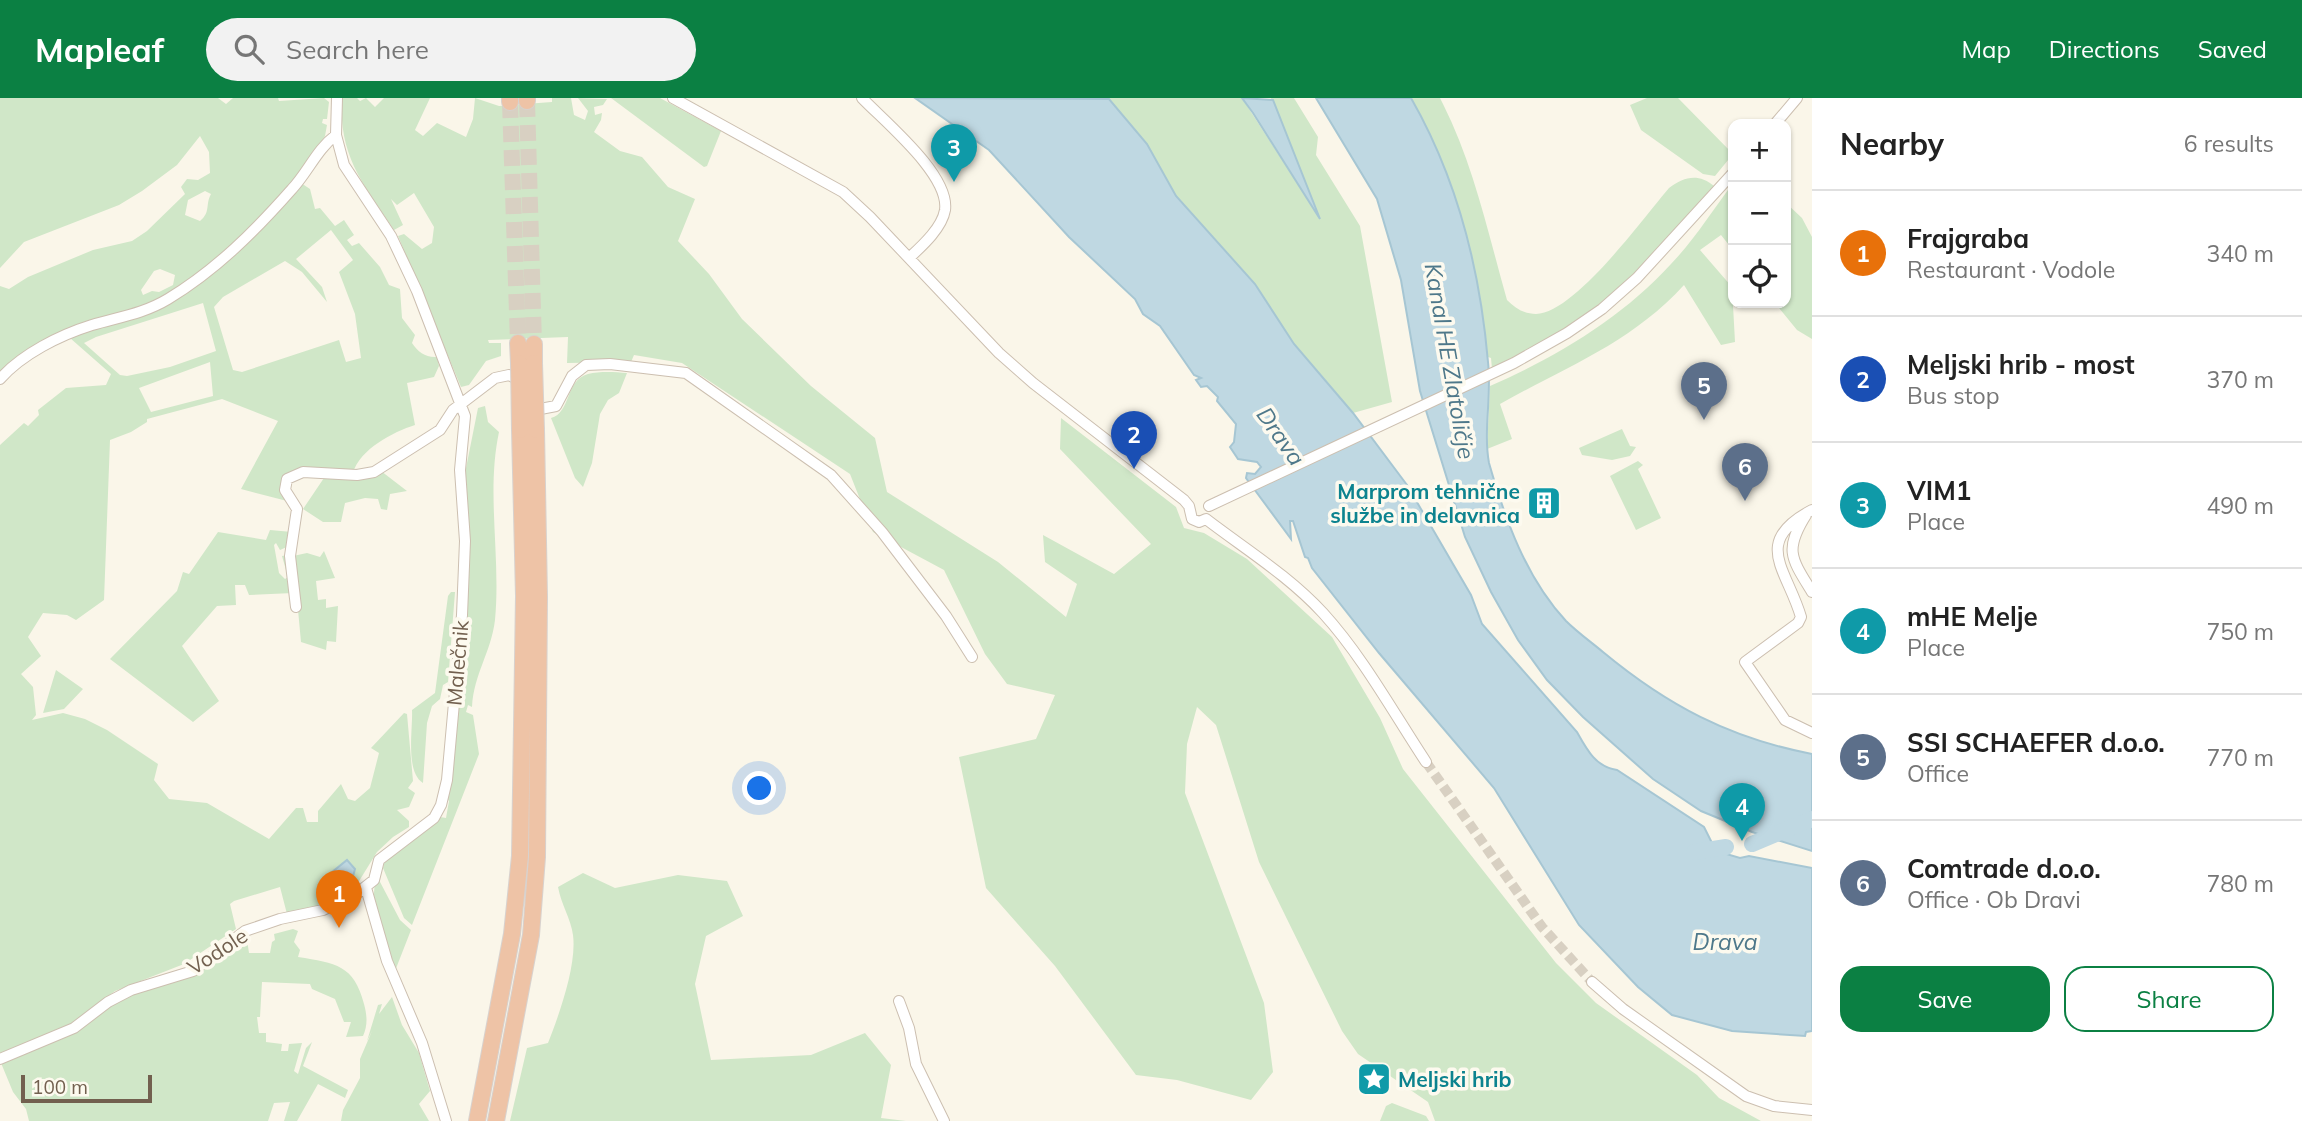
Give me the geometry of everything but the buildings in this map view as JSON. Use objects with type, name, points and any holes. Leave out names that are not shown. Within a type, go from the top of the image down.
[{"type":"highway","points":[[496,1121],[531,935],[537,857],[539,597],[528,430],[526,344]]},
{"type":"highway","points":[[477,1121],[512,934],[520,856],[528,430]]},
{"type":"street","name":"Malečnik","points":[[337,98],[336,135],[344,164],[354,184],[391,236],[402,260],[461,406],[466,436],[460,470],[465,541],[462,615],[444,794],[434,818],[379,860],[374,880],[366,888]]},
{"type":"street","points":[[673,98],[843,192],[1024,376],[1189,506],[1192,519],[1199,522],[1206,519],[1215,503],[1514,363],[1602,309],[1637,278],[1728,179]]},
{"type":"street","points":[[862,98],[926,166],[943,189],[945,211],[939,224],[909,258]]},
{"type":"street","points":[[1779,119],[1797,98]]},
{"type":"street","points":[[0,379],[16,363],[34,352],[89,326],[147,310],[195,281],[246,240],[293,188],[326,142],[336,135]]},
{"type":"street","points":[[296,607],[290,555],[297,509],[285,490],[287,479],[303,472],[357,475],[374,472],[440,430],[453,410],[495,377],[518,377],[522,383],[524,406],[534,412],[556,406],[572,376],[586,365],[610,364],[686,373],[831,475],[882,532],[946,616],[972,657]]},
{"type":"street","points":[[1189,506],[1200,500],[1215,503]]},
{"type":"street","points":[[1810,511],[1791,543],[1793,562],[1812,592]]},
{"type":"street","points":[[1810,511],[1781,533],[1776,546],[1776,559],[1801,617],[1791,628],[1745,662],[1785,720],[1812,733]]},
{"type":"street","points":[[1206,519],[1287,580],[1322,612],[1347,643],[1426,762]]},
{"type":"street","points":[[366,888],[387,961],[422,1043],[446,1121]]},
{"type":"street","name":"Vodole","points":[[0,1059],[74,1028],[108,1002],[131,990],[193,971],[245,931],[339,905],[366,888]]},
{"type":"street","points":[[1592,982],[1623,1009],[1746,1096],[1774,1106],[1812,1110]]},
{"type":"street","points":[[899,1001],[909,1028],[916,1064],[944,1121]]},
{"type":"green space","points":[[0,98],[218,98],[226,104],[233,98],[278,98],[279,101],[324,98],[329,102],[327,119],[323,119],[322,123],[327,125],[325,136],[298,178],[234,248],[152,305],[90,320],[0,374],[0,286],[9,289],[28,277],[93,250],[132,241],[147,231],[185,194],[181,187],[187,179],[198,180],[210,173],[209,152],[200,136],[177,165],[142,191],[119,205],[24,242],[0,268]],"holes":[[[205,191],[211,194],[203,218],[200,221],[185,215],[188,200]],[[160,269],[175,275],[173,285],[159,292],[152,291],[143,295],[141,290],[154,271]]]},
{"type":"green space","points":[[342,98],[357,98],[360,101],[366,98],[375,107],[384,98],[430,98],[415,130],[423,136],[437,123],[466,137],[473,119],[475,98],[499,106],[571,98],[574,115],[585,120],[588,111],[578,98],[607,99],[603,105],[594,107],[595,115],[602,113],[594,132],[620,151],[642,157],[668,187],[695,199],[678,241],[709,274],[742,319],[811,386],[875,438],[887,492],[998,562],[1066,617],[1077,584],[1045,562],[1043,535],[1114,574],[1151,544],[1060,449],[1061,418],[1176,507],[1184,528],[1204,533],[1247,559],[1332,637],[1380,718],[1403,769],[1556,963],[1596,1003],[1697,1075],[1719,1098],[1761,1121],[1435,1121],[1428,1102],[1358,1054],[1342,1031],[1259,862],[1216,725],[1197,707],[1187,744],[1185,793],[1264,1003],[1273,1072],[1251,1100],[1177,1080],[1136,1075],[1055,966],[986,888],[959,757],[1036,739],[1055,695],[1007,684],[985,654],[944,570],[873,532],[850,474],[682,363],[634,355],[631,362],[567,363],[568,337],[488,340],[489,343],[501,343],[501,356],[486,361],[469,385],[461,387],[398,236],[404,234],[422,249],[432,243],[434,227],[414,193],[397,205],[391,199],[403,225],[394,230],[355,169],[344,137]]},
{"type":"green space","points":[[611,98],[660,98],[721,131],[707,166],[704,167]]},
{"type":"green space","points":[[1108,98],[1242,98],[1317,214],[1271,98],[1294,98],[1318,137],[1316,155],[1360,226],[1392,402],[1353,413],[1294,344],[1255,284],[1176,196],[1147,144]]},
{"type":"green space","points":[[1411,98],[1440,98],[1472,176],[1507,300],[1528,313],[1536,314],[1552,309],[1570,298],[1608,262],[1669,188],[1691,178],[1702,179],[1714,186],[1644,264],[1614,293],[1560,332],[1492,369],[1491,358],[1488,357]]},
{"type":"green space","points":[[1647,98],[1678,98],[1728,149],[1728,160],[1715,176],[1703,174],[1641,130],[1630,105]]},
{"type":"green space","points":[[301,183],[310,189],[315,209],[320,208],[335,226],[344,220],[354,235],[347,240],[352,246],[359,243],[380,267],[389,285],[400,289],[402,318],[415,335],[412,343],[423,354],[437,357],[439,366],[434,377],[407,383],[415,425],[397,432],[370,449],[353,473],[288,475],[291,502],[241,489],[278,421],[222,399],[147,419],[147,422],[131,432],[110,440],[104,600],[76,620],[67,615],[43,613],[28,637],[41,656],[21,674],[33,687],[36,715],[32,720],[63,713],[85,719],[107,730],[158,764],[154,780],[169,799],[207,803],[269,839],[296,808],[303,808],[307,822],[318,822],[318,811],[341,784],[348,799],[355,801],[370,788],[379,753],[371,748],[404,713],[407,714],[413,781],[408,788],[415,793],[409,807],[397,810],[409,821],[409,827],[377,852],[356,886],[308,910],[287,914],[280,887],[234,901],[230,904],[236,929],[184,964],[115,991],[69,1025],[0,1053],[0,445],[24,423],[28,426],[39,415],[38,410],[66,388],[106,385],[111,374],[70,338],[184,294]],"holes":[[[331,230],[353,260],[339,272],[355,314],[361,358],[346,362],[339,340],[242,372],[233,370],[214,307],[223,297],[285,261],[302,272],[327,302],[322,287],[296,259]],[[203,303],[216,351],[170,367],[127,376],[120,375],[84,343]],[[210,362],[213,396],[151,412],[139,388]]]},
{"type":"green space","points":[[1728,190],[1728,244],[1721,235],[1700,250],[1728,282],[1728,308],[1733,308],[1735,342],[1721,345],[1684,285],[1620,339],[1500,404],[1512,439],[1487,449],[1490,386],[1539,363],[1610,319],[1652,283],[1695,235]]},
{"type":"green space","points":[[1791,208],[1802,218],[1812,237],[1812,339],[1797,330],[1779,308],[1791,308]]},
{"type":"green space","points":[[597,372],[627,373],[619,393],[608,400],[600,414],[592,463],[583,487],[575,478],[551,418],[562,410],[571,389],[581,377]]},
{"type":"green space","points":[[485,406],[488,422],[499,432],[494,478],[495,620],[473,695],[472,707],[468,705],[466,712],[473,715],[479,754],[412,925],[404,918],[383,868],[384,862],[440,817],[446,818],[466,468],[478,408]]},
{"type":"green space","points":[[1622,429],[1630,446],[1636,447],[1630,456],[1612,460],[1582,455],[1579,448]]},
{"type":"green space","points":[[1638,461],[1643,465],[1638,469],[1661,518],[1636,530],[1610,476]]},
{"type":"green space","points":[[381,471],[407,491],[390,494],[387,510],[381,509],[378,499],[365,498],[345,503],[341,522],[323,522],[303,509],[326,475]]},
{"type":"green space","points":[[270,530],[292,532],[289,546],[280,550],[276,543],[274,545],[279,573],[285,579],[288,577],[282,556],[288,555],[293,593],[249,595],[245,585],[235,585],[236,605],[217,606],[182,646],[219,701],[193,722],[110,659],[177,591],[183,572],[189,574],[218,532],[266,540]]},
{"type":"green space","points":[[324,551],[335,578],[316,581],[318,600],[326,599],[326,608],[338,606],[336,642],[327,641],[326,650],[301,642],[293,556],[307,553],[320,557]]},
{"type":"green space","points":[[455,592],[448,682],[443,685],[440,699],[432,706],[427,723],[423,783],[417,777],[412,760],[412,710],[435,693],[448,596]]},
{"type":"green space","points":[[56,670],[83,689],[64,709],[43,713]]},
{"type":"green space","points":[[583,873],[615,888],[678,875],[727,881],[743,916],[706,936],[695,984],[711,1060],[811,1055],[865,1033],[891,1065],[881,1118],[906,1121],[510,1121],[527,1048],[548,1043],[570,975],[573,935],[558,887]]},
{"type":"green space","points":[[379,880],[400,920],[411,930],[395,971],[373,904],[375,881]]},
{"type":"green space","points":[[293,929],[298,931],[294,942],[300,950],[298,957],[333,964],[342,968],[355,981],[366,1012],[365,1032],[363,1036],[346,1037],[351,1022],[344,1022],[335,999],[312,989],[310,984],[262,982],[260,1017],[257,1017],[259,1033],[266,1033],[266,1042],[282,1044],[281,1051],[288,1051],[289,1044],[302,1043],[294,1071],[298,1074],[306,1048],[312,1042],[303,1066],[348,1090],[345,1098],[318,1084],[297,1121],[284,1121],[290,1102],[274,1103],[268,1121],[29,1121],[26,1109],[13,1092],[1,1063],[60,1038],[114,1001],[183,974],[246,933],[249,953],[270,953],[275,940],[274,934]]},
{"type":"green space","points":[[392,997],[402,1025],[419,1053],[430,1091],[419,1104],[429,1121],[341,1121],[343,1110],[360,1078],[360,1059],[372,1031],[367,1041],[378,1005],[382,1004],[379,1014]]},
{"type":"green space","points":[[1392,1103],[1426,1116],[1429,1121],[1380,1121],[1386,1106]]},
{"type":"water","name":"Drava","points":[[915,98],[1109,99],[1147,144],[1176,196],[1255,284],[1294,344],[1353,413],[1407,485],[1471,595],[1482,624],[1577,732],[1593,757],[1704,827],[1716,851],[1740,858],[1749,856],[1812,868],[1812,1031],[1806,1032],[1805,1036],[1732,1031],[1672,1015],[1638,987],[1579,925],[1494,788],[1379,653],[1312,568],[1305,557],[1293,521],[1290,521],[1291,539],[1246,478],[1247,473],[1255,474],[1261,467],[1257,462],[1238,459],[1230,447],[1234,442],[1236,424],[1217,401],[1218,397],[1207,386],[1201,387],[1196,380],[1201,378],[1194,375],[1160,326],[1143,314],[1135,299],[1069,237],[989,150]]},
{"type":"water","points":[[1242,98],[1273,100],[1320,219],[1253,113]]},
{"type":"water","name":"Kanal HE Zlatoličje","points":[[1316,98],[1411,98],[1442,161],[1464,226],[1479,293],[1489,375],[1489,463],[1518,547],[1539,586],[1575,629],[1627,671],[1675,703],[1726,729],[1812,754],[1812,851],[1752,832],[1701,811],[1653,779],[1583,717],[1547,680],[1518,640],[1465,537],[1420,391],[1401,280],[1377,199]]},
{"type":"water","points":[[347,860],[355,869],[352,880],[330,894],[321,881]]},
{"type":"waterway","name":"Drava","points":[[1752,844],[1812,819]]},
{"type":"waterway","name":"Drava","points":[[1694,852],[1726,847]]},
{"type":"tunnel","points":[[527,101],[534,344]]},
{"type":"tunnel","points":[[510,102],[518,343]]},
{"type":"tunnel","points":[[1426,762],[1542,927],[1592,982]]},
{"type":"place","name":"VIM1","points":[[954,182]]},
{"type":"place","name":"SSI SCHAEFER d.o.o.","points":[[1704,420]]},
{"type":"place","name":"Meljski hrib - most","points":[[1134,469]]},
{"type":"place","name":"Comtrade d.o.o.","points":[[1745,501]]},
{"type":"place","name":"Marprom tehnične službe in delavnica","points":[[1544,503]]},
{"type":"place","name":"mHE Melje","points":[[1742,841]]},
{"type":"place","name":"Frajgraba","points":[[339,928]]},
{"type":"place","name":"Meljski hrib","points":[[1374,1079]]}]
